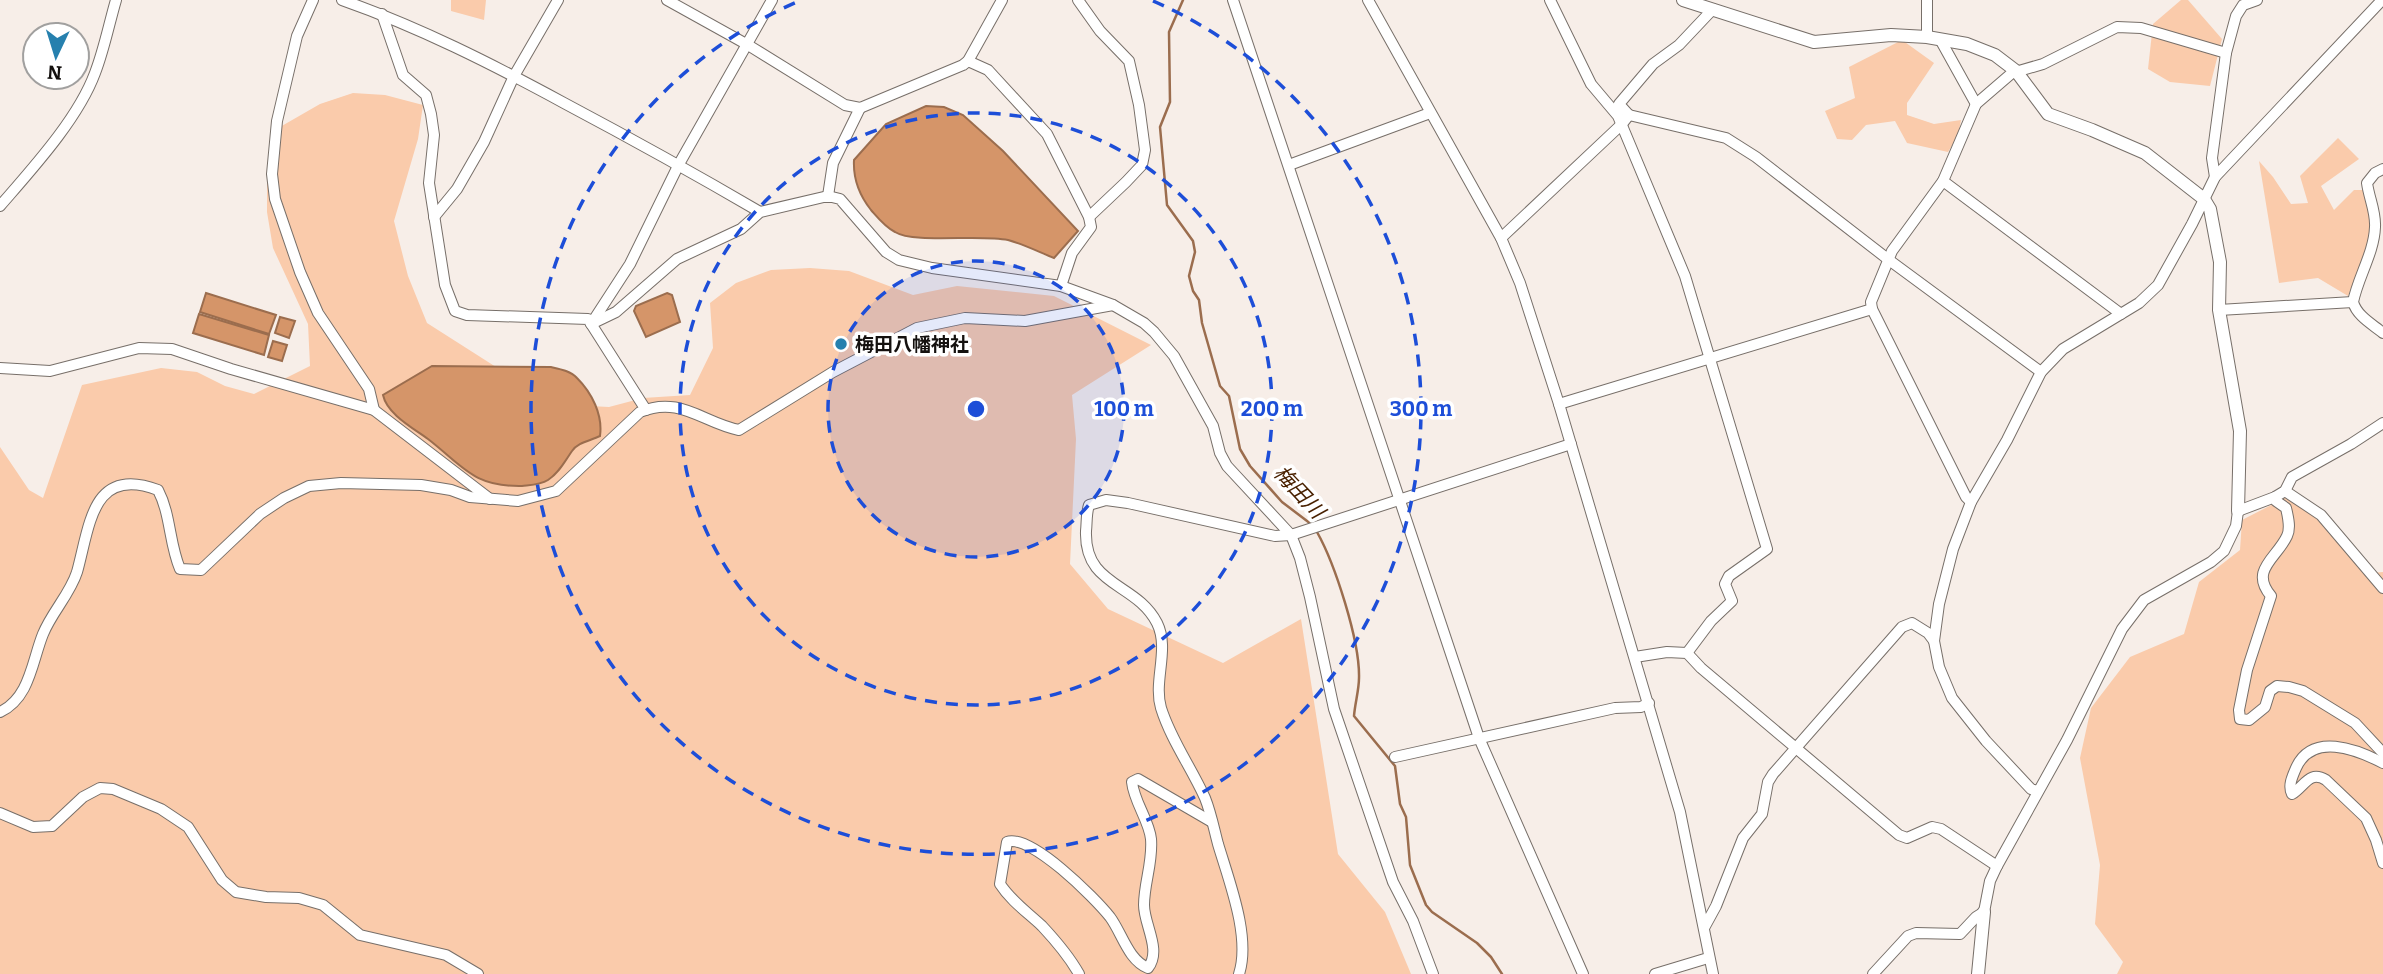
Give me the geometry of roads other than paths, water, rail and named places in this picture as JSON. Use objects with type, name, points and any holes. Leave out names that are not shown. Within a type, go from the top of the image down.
[{"type":"street","points":[[0,206],[64,127],[87,89],[116,0]]},
{"type":"street","points":[[313,0],[298,36],[278,121],[272,174],[275,199],[300,272],[318,313],[369,389],[374,410]]},
{"type":"street","points":[[342,0],[414,27],[514,76],[679,164],[760,212]]},
{"type":"street","points":[[434,217],[457,190],[484,142],[514,76],[558,0]]},
{"type":"street","points":[[667,0],[845,104],[860,108],[968,61],[1002,0]]},
{"type":"street","points":[[591,324],[630,264],[679,164],[772,0]]},
{"type":"street","points":[[1078,0],[1101,31],[1129,61],[1145,150],[1142,165],[1089,217]]},
{"type":"street","points":[[1233,0],[1479,738],[1583,974]]},
{"type":"street","points":[[1368,0],[1501,238],[1520,283],[1559,404],[1680,812],[1713,974]]},
{"type":"street","points":[[1550,0],[1591,84],[1618,116],[1626,120]]},
{"type":"street","points":[[1684,0],[1814,42],[1891,36],[1927,37],[1967,44],[1995,55],[2016,71],[2048,114],[2145,153],[2204,200],[2210,209],[2220,262],[2219,310],[2239,431],[2236,526],[2224,551],[2211,562],[2144,600],[2122,629],[2067,740],[1990,881],[1978,974]]},
{"type":"street","points":[[1927,0],[1927,37]]},
{"type":"street","points":[[2215,177],[2212,158],[2226,52],[2236,16],[2243,5],[2257,0]]},
{"type":"street","points":[[2037,791],[2031,789],[1986,741],[1952,698],[1939,667],[1934,641],[1940,604],[1953,550],[1971,502],[2007,440],[2041,372],[2063,349],[2139,303],[2158,285],[2215,177],[2382,0]]},
{"type":"street","points":[[1687,653],[1711,621],[1732,601],[1725,584],[1729,576],[1767,549],[1685,276],[1619,104],[1653,64],[1679,45],[1713,9]]},
{"type":"street","points":[[382,14],[403,75],[426,95],[431,114],[434,135],[429,183],[445,285],[455,311],[467,315],[587,319],[646,410]]},
{"type":"street","points":[[1971,502],[1966,497],[1872,309],[1871,302],[1892,251],[1943,181],[1976,104],[2016,71],[2043,64],[2117,27],[2141,28],[2226,52]]},
{"type":"street","points":[[1941,41],[1976,104]]},
{"type":"street","points":[[968,61],[988,70],[1047,134],[1089,217],[1091,227],[1072,253],[1061,286]]},
{"type":"street","points":[[828,196],[833,163],[860,108]]},
{"type":"street","points":[[1289,165],[1430,113]]},
{"type":"street","points":[[1501,238],[1626,120],[1634,118],[1726,138],[1756,157],[1889,260],[2041,372]]},
{"type":"street","points":[[2383,169],[2375,173],[2367,183],[2375,227],[2367,262],[2353,302],[2355,309],[2383,333]]},
{"type":"street","points":[[1943,181],[2121,314]]},
{"type":"street","points":[[591,324],[616,312],[677,259],[741,229],[760,212],[828,196],[840,199],[886,252],[899,260],[932,268],[1061,286],[1113,305],[1129,313],[1154,332],[1174,356],[1213,426],[1220,453],[1227,466],[1291,535],[1310,597],[1334,709],[1393,882],[1413,921],[1433,974]]},
{"type":"street","points":[[2219,310],[2353,302]]},
{"type":"street","points":[[0,712],[22,693],[43,633],[76,575],[88,524],[104,496],[113,486],[121,483],[145,485],[158,490],[165,502],[173,553],[180,569],[201,570],[260,513],[310,486],[341,483],[421,485],[451,490],[470,497],[518,501],[556,491],[640,412],[646,410],[661,406],[678,407],[724,427],[739,430],[833,372],[917,328],[965,318],[1025,321],[1113,305]]},
{"type":"street","points":[[1559,404],[1872,309]]},
{"type":"street","points":[[0,368],[50,371],[139,348],[172,349],[374,410],[490,499]]},
{"type":"street","points":[[2383,423],[2292,477],[2276,501],[2286,508],[2288,535],[2270,557],[2263,573],[2262,583],[2271,596],[2248,670],[2239,710],[2240,719],[2249,720],[2265,707],[2270,691],[2277,687],[2303,691],[2355,723],[2383,753]]},
{"type":"street","points":[[1239,974],[1242,942],[1240,925],[1206,801],[1168,729],[1159,700],[1160,631],[1157,623],[1133,596],[1094,567],[1088,556],[1086,537],[1089,505],[1106,500],[1128,503],[1275,536],[1291,535],[1571,444]]},
{"type":"street","points":[[2238,511],[2280,494],[2321,514],[2383,588]]},
{"type":"street","points":[[1704,928],[1716,906],[1743,838],[1762,814],[1768,782],[1902,627],[1912,623],[1928,633],[1934,641]]},
{"type":"street","points":[[1635,657],[1667,652],[1687,653],[1701,668],[1899,835],[1907,838],[1933,827],[1941,829],[1997,866]]},
{"type":"street","points":[[1395,757],[1615,708],[1642,707],[1649,703]]},
{"type":"street","points":[[2383,763],[2352,750],[2324,746],[2314,748],[2300,758],[2290,787],[2292,794],[2310,778],[2322,777],[2326,780],[2365,818],[2374,833],[2383,863]]},
{"type":"street","points":[[1079,974],[1069,957],[1042,927],[1008,896],[1000,884],[1007,842],[1022,842],[1044,856],[1086,891],[1110,918],[1135,959],[1148,968],[1152,961],[1152,942],[1143,907],[1150,870],[1151,838],[1132,782],[1138,779],[1212,822]]},
{"type":"street","points":[[0,813],[33,827],[52,826],[83,797],[100,788],[113,789],[161,809],[188,827],[222,880],[236,892],[266,897],[299,898],[323,905],[360,934],[446,956],[478,974]]},
{"type":"street","points":[[1873,974],[1909,936],[1916,933],[1960,934],[1984,912]]},
{"type":"street","points":[[1655,974],[1708,958]]},
{"type":"waterway","name":"梅田川","points":[[1183,0],[1169,32],[1170,102],[1160,127],[1167,205],[1193,241],[1195,252],[1189,276],[1199,300],[1202,323],[1220,386],[1229,396],[1240,449],[1250,466],[1282,502],[1311,524]]},
{"type":"waterway","name":"梅田川","points":[[1317,532],[1351,624],[1359,678],[1354,716],[1395,766],[1400,804],[1406,817],[1410,865],[1426,905],[1477,943],[1491,957],[1502,974]]},
{"type":"place","name":"梅田八幡神社","points":[[841,344]]}]
